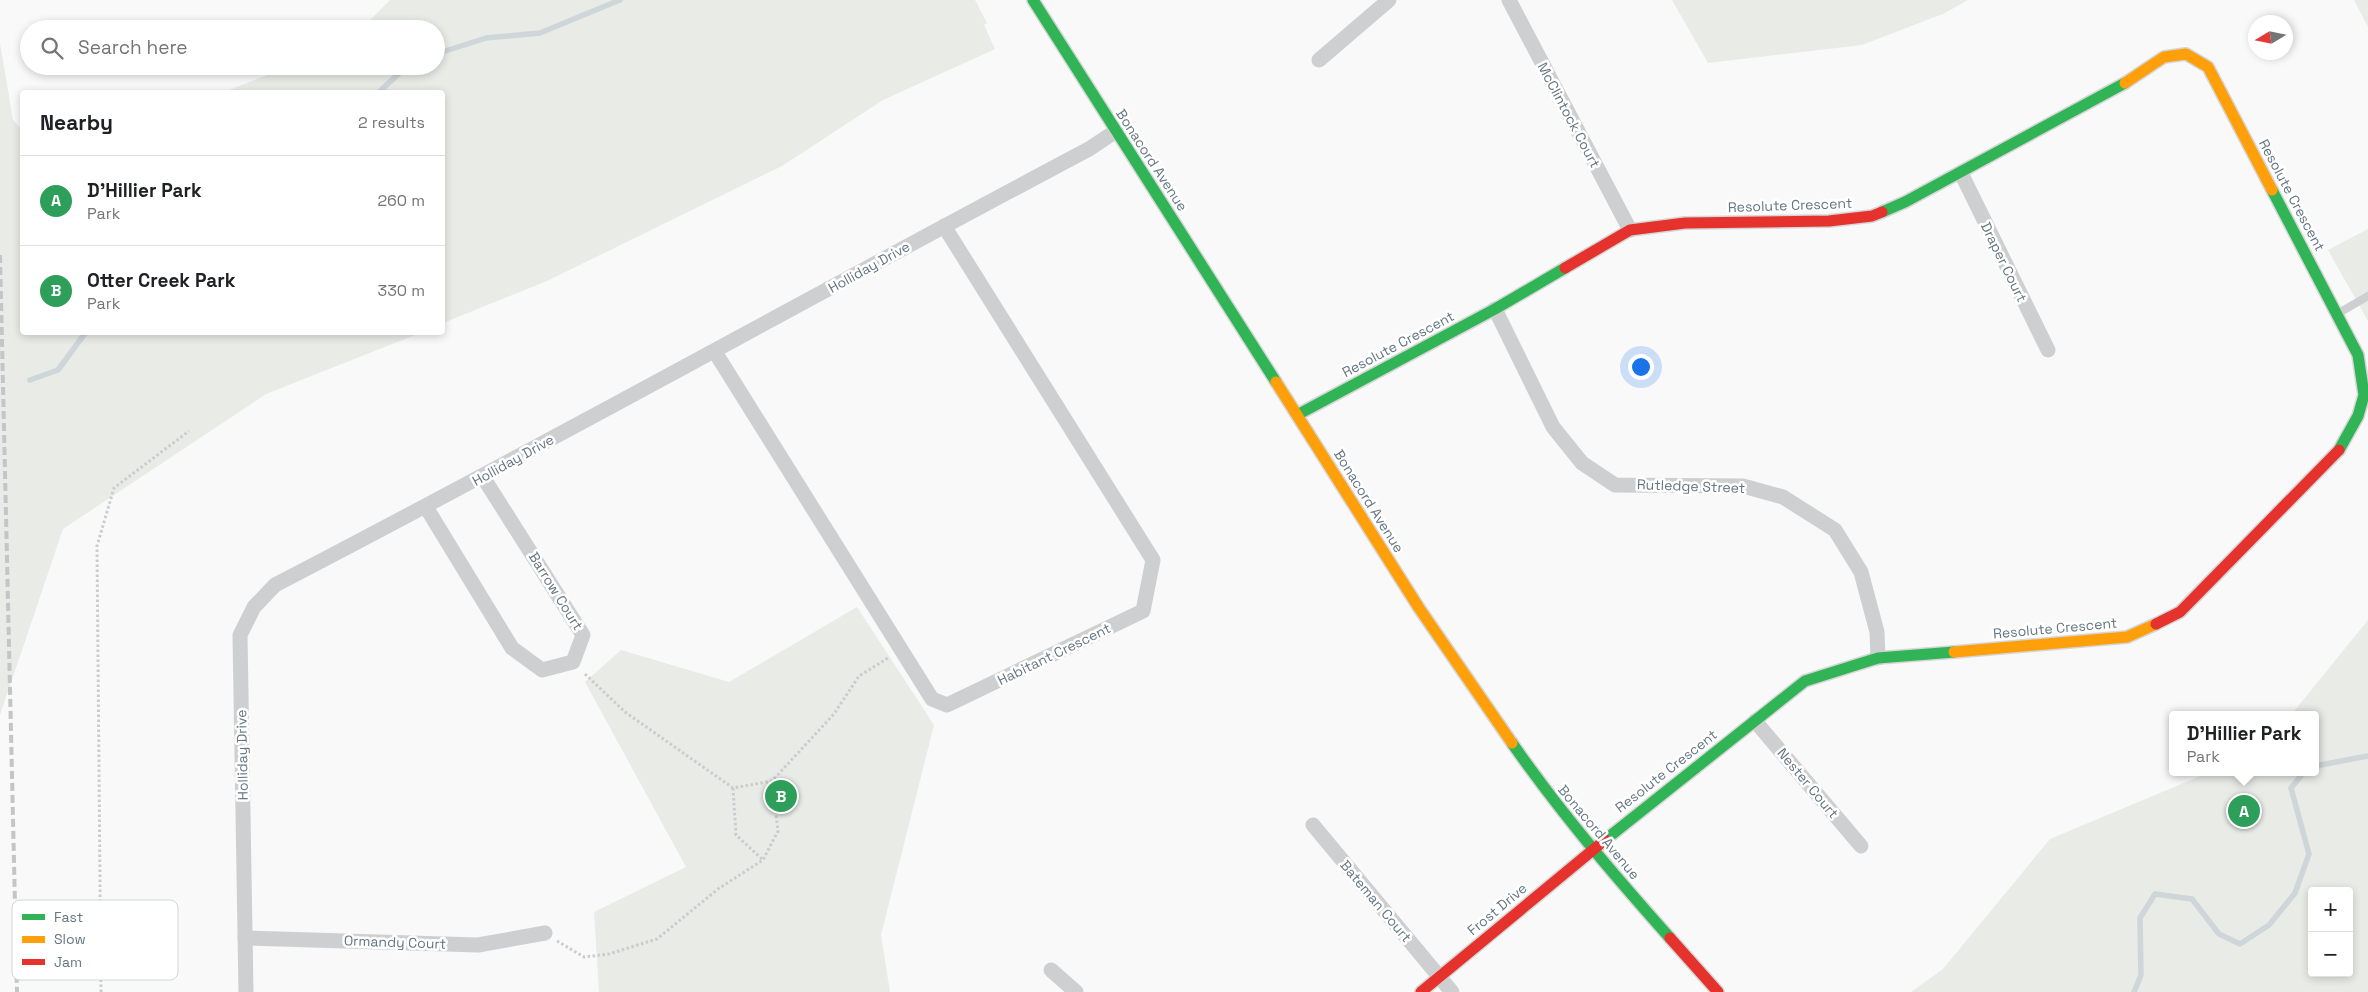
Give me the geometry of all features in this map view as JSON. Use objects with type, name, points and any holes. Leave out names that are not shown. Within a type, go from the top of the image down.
[{"type":"street","name":"Bonacord Avenue","points":[[1032,0],[1425,616],[1542,786],[1592,850],[1718,992]]},
{"type":"street","points":[[1319,60],[1389,0]]},
{"type":"street","name":"McClintock Court","points":[[1509,0],[1630,230]]},
{"type":"street","name":"Resolute Crescent","points":[[1297,415],[1495,309],[1630,230],[1685,223],[1829,222],[1872,216],[1906,202],[2113,91],[2164,57],[2186,54],[2208,68],[2358,355],[2364,395],[2358,416],[2341,447],[2180,612],[2128,637],[1878,658],[1805,681],[1592,850]]},
{"type":"street","name":"Holliday Drive","points":[[246,992],[240,634],[254,607],[275,585],[483,477],[715,352],[1089,149],[1116,131]]},
{"type":"street","name":"Draper Court","points":[[1961,173],[2048,350]]},
{"type":"street","name":"Habitant Crescent","points":[[715,352],[932,699],[947,705],[1143,611],[1153,560],[944,226]]},
{"type":"street","name":"Rutledge Street","points":[[1495,309],[1554,427],[1582,463],[1615,484],[1743,486],[1783,497],[1835,530],[1861,572],[1877,632],[1878,658]]},
{"type":"street","name":"Barrow Court","points":[[483,477],[583,635],[573,662]]},
{"type":"street","points":[[426,507],[512,648],[542,670],[573,662]]},
{"type":"street","name":"Nester Court","points":[[1754,721],[1861,846]]},
{"type":"street","name":"Bateman Court","points":[[1313,825],[1452,992]]},
{"type":"street","name":"Frost Drive","points":[[1421,992],[1592,850]]},
{"type":"street","name":"Ormandy Court","points":[[245,938],[478,945],[545,933]]},
{"type":"street","points":[[1051,970],[1076,992]]},
{"type":"lane","points":[[2337,314],[2368,296]]},
{"type":"path","points":[[99,900],[97,546],[114,488],[189,432]]},
{"type":"path","points":[[573,662],[625,712],[733,788],[772,781],[834,714],[859,676],[901,649]]},
{"type":"path","points":[[545,933],[584,957],[609,954],[657,939],[718,889],[763,860],[778,831],[772,781]]},
{"type":"path","points":[[733,788],[736,835],[763,860]]},
{"type":"shaded area","points":[[390,0],[975,0],[987,23],[984,25],[995,49],[883,100],[782,166],[549,280],[445,322],[445,90],[229,90],[267,75],[445,75],[445,20],[370,20]]},
{"type":"shaded area","points":[[1672,0],[1968,0],[1945,13],[1862,45],[1708,63]]},
{"type":"shaded area","points":[[2354,0],[2368,0],[2368,27]]},
{"type":"shaded area","points":[[0,43],[13,120],[20,128],[20,335],[415,335],[266,394],[63,529],[0,715]]},
{"type":"shaded area","points":[[2368,229],[2368,321],[2328,250]]},
{"type":"shaded area","points":[[857,607],[934,725],[881,935],[890,992],[599,992],[594,912],[686,867],[585,682],[621,650],[729,682]]},
{"type":"shaded area","points":[[2368,620],[2368,992],[1911,992],[1943,969],[2050,839],[2200,776],[2319,776],[2319,711],[2294,711]]},
{"type":"waterway","points":[[445,51],[486,38],[540,33],[620,0]]},
{"type":"waterway","points":[[381,90],[397,75]]},
{"type":"waterway","points":[[30,380],[58,370],[84,335]]},
{"type":"waterway","points":[[2319,765],[2368,756]]},
{"type":"waterway","points":[[2134,992],[2141,975],[2140,918],[2155,894],[2192,899],[2219,934],[2240,944],[2269,925],[2295,893],[2309,854],[2291,788],[2301,776]]},
{"type":"railway","points":[[0,255],[15,900]]},
{"type":"railway","points":[[17,980],[17,992]]},
{"type":"traffic: fast","points":[[1033,0],[1276,382]]},
{"type":"traffic: fast","points":[[1882,212],[1905,202],[2125,83]]},
{"type":"traffic: fast","points":[[2272,190],[2358,355],[2364,395],[2358,416],[2339,450]]},
{"type":"traffic: fast","points":[[1297,415],[1495,309],[1565,268]]},
{"type":"traffic: fast","points":[[1605,840],[1805,681],[1878,658],[1954,652]]},
{"type":"traffic: fast","points":[[1512,743],[1588,843],[1670,938]]},
{"type":"traffic: slow","points":[[2125,83],[2164,57],[2186,54],[2208,67],[2272,190]]},
{"type":"traffic: slow","points":[[1276,382],[1419,608],[1512,743]]},
{"type":"traffic: slow","points":[[1954,652],[2127,637],[2156,624]]},
{"type":"traffic: jam","points":[[1565,268],[1630,230],[1685,223],[1829,221],[1872,216],[1882,212]]},
{"type":"traffic: jam","points":[[2156,624],[2180,612],[2339,450]]},
{"type":"traffic: jam","points":[[1421,992],[1605,840]]},
{"type":"traffic: jam","points":[[1670,938],[1718,992]]},
{"type":"place","name":"Otter Creek Park","points":[[781,796]]},
{"type":"place","name":"D'Hillier Park","points":[[2244,811]]}]
